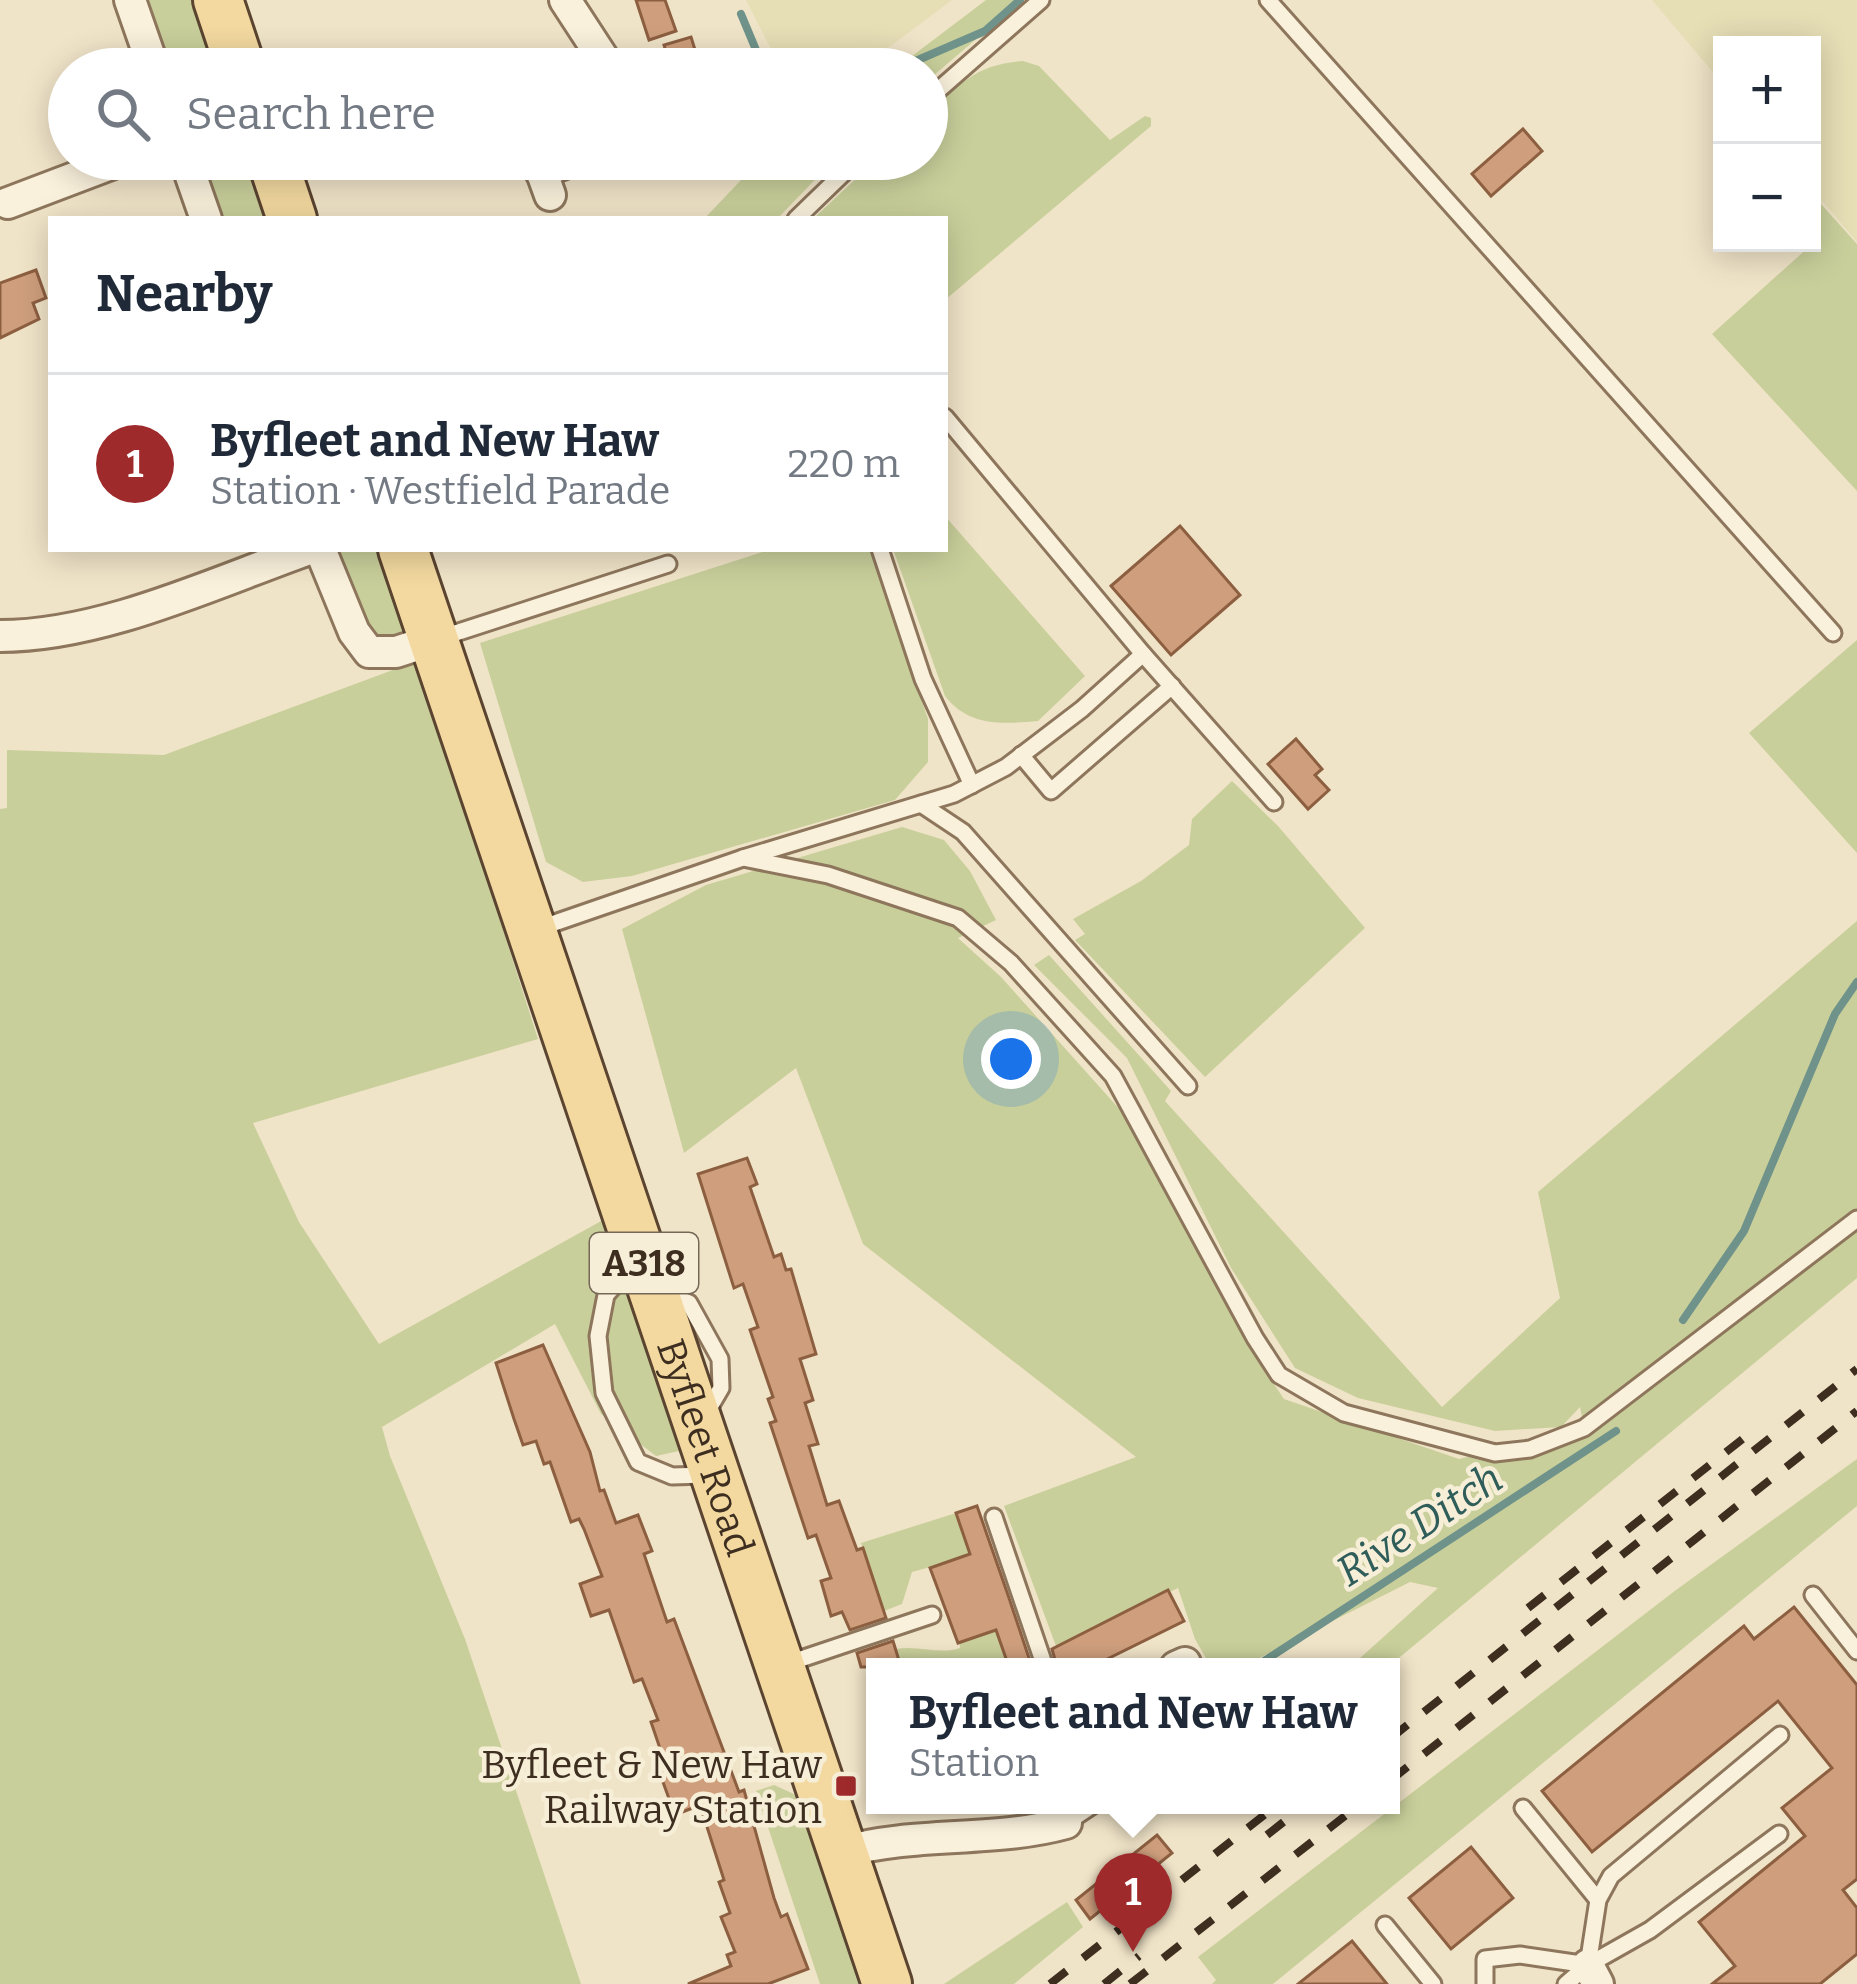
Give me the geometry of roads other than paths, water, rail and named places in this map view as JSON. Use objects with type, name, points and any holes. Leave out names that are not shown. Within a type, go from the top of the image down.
[{"type":"main road","points":[[218,0],[234,48]]},
{"type":"main road","points":[[279,180],[291,216]]},
{"type":"main road","name":"Byfleet Road","points":[[404,552],[887,1984]]},
{"type":"street","points":[[130,0],[147,48]]},
{"type":"street","points":[[566,0],[597,48]]},
{"type":"street","points":[[8,202],[67,180]]},
{"type":"street","points":[[192,180],[205,216]]},
{"type":"street","points":[[0,636],[33,636],[87,626],[300,552]]},
{"type":"street","points":[[321,552],[353,632],[369,652],[396,652],[434,640]]},
{"type":"street","points":[[842,1852],[878,1842],[1030,1833],[1064,1814]]},
{"type":"lane","points":[[948,82],[1041,0]]},
{"type":"lane","points":[[1268,0],[1833,632]]},
{"type":"lane","points":[[799,216],[836,180]]},
{"type":"lane","points":[[948,421],[1274,802]]},
{"type":"lane","points":[[881,552],[923,679],[972,784]]},
{"type":"lane","points":[[434,640],[668,564]]},
{"type":"lane","points":[[532,931],[972,784],[1021,755],[1082,709],[1143,654]]},
{"type":"lane","points":[[1021,755],[1051,791],[1172,686]]},
{"type":"lane","points":[[922,804],[963,832],[1188,1086]]},
{"type":"lane","points":[[743,858],[828,875],[958,918],[1011,963],[1113,1076],[1279,1375],[1344,1413],[1495,1453],[1530,1449],[1584,1428],[1857,1219]]},
{"type":"lane","points":[[646,1272],[606,1295],[598,1336],[604,1393],[638,1462],[672,1476],[715,1475]]},
{"type":"lane","points":[[994,1517],[1042,1658]]},
{"type":"lane","points":[[1814,1595],[1857,1651]]},
{"type":"lane","points":[[780,1666],[932,1615]]},
{"type":"lane","points":[[1584,1978],[1598,1900],[1611,1876],[1780,1735]]},
{"type":"lane","points":[[1523,1808],[1598,1900]]},
{"type":"lane","points":[[1584,1978],[1778,1834]]},
{"type":"lane","points":[[1385,1925],[1433,1984]]},
{"type":"lane","points":[[1484,1984],[1485,1959],[1520,1955],[1584,1978]]},
{"type":"waterway","points":[[946,48],[985,31],[1020,0]]},
{"type":"waterway","points":[[741,14],[755,48]]},
{"type":"waterway","name":"Rive Ditch","points":[[1683,1320],[1744,1231],[1835,1014],[1857,982]]},
{"type":"waterway","name":"Rive Ditch","points":[[1269,1658],[1616,1431]]},
{"type":"railway","points":[[1400,1731],[1857,1369]]},
{"type":"railway","points":[[1400,1773],[1857,1411]]},
{"type":"railway","points":[[1528,1608],[1745,1437]]},
{"type":"railway","points":[[1050,1984],[1266,1814]]},
{"type":"railway","points":[[1267,1835],[1294,1814]]},
{"type":"railway","points":[[1130,1984],[1347,1814]]},
{"type":"railway","points":[[1104,1984],[1139,1956]]},
{"type":"place","name":"Byfleet & New Haw Railway Station","points":[[846,1786]]},
{"type":"place","name":"Byfleet and New Haw","points":[[1133,1952]]}]
